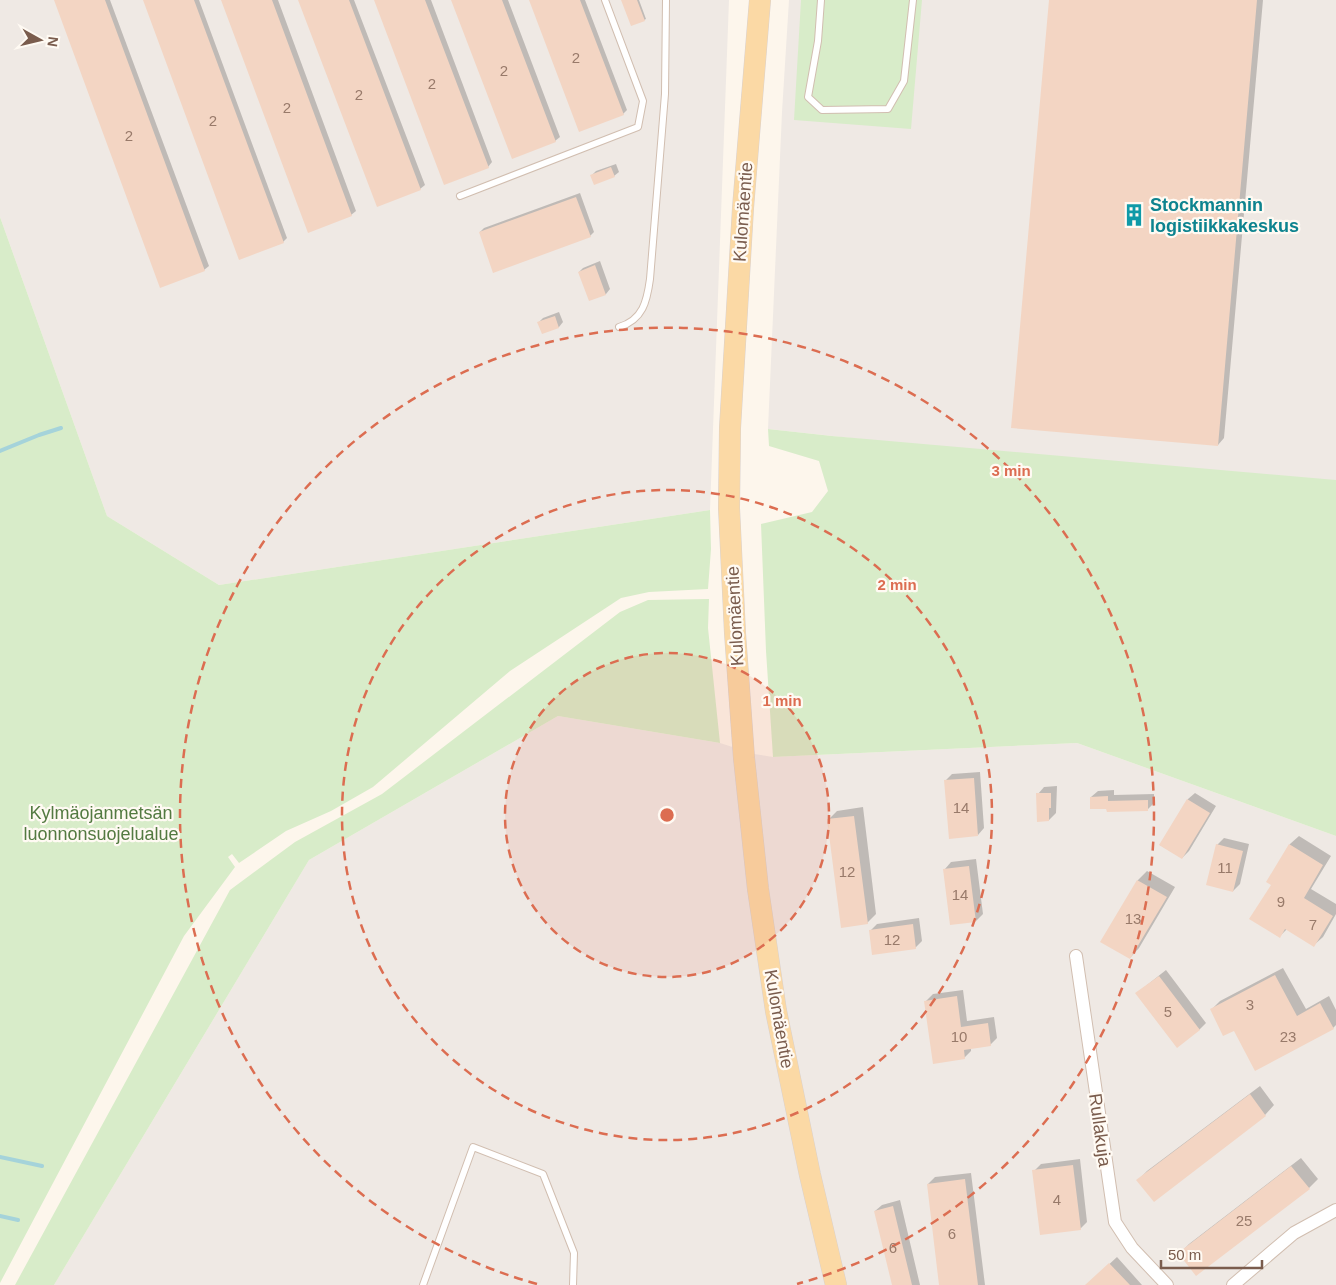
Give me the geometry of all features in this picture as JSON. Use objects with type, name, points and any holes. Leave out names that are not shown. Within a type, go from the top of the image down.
[{"type":"main road","name":"Kulomäentie","points":[[760,0],[743,208],[730,428],[729,508],[735,633],[744,758],[758,888],[776,1012],[810,1176],[836,1285]]},
{"type":"street","name":"Rullakuja","points":[[1076,956],[1114,1222],[1132,1248],[1168,1285]]},
{"type":"street","points":[[1233,1285],[1294,1233],[1336,1210]]},
{"type":"lane","points":[[460,196],[638,127],[643,101],[605,0]]},
{"type":"lane","points":[[619,327],[626,325],[639,316],[647,301],[665,94],[666,0]]},
{"type":"lane","points":[[821,0],[818,41],[808,97],[822,110],[888,109],[904,81],[913,0]]},
{"type":"lane","points":[[423,1285],[473,1147],[543,1174],[574,1253],[574,1285]]},
{"type":"shaded area","points":[[0,0],[729,0],[710,510],[219,585],[107,516],[0,217]]},
{"type":"shaded area","points":[[789,0],[1336,0],[1336,481],[943,448],[768,429],[782,112]]},
{"type":"shaded area","points":[[558,716],[720,743],[754,754],[773,757],[1077,743],[1336,836],[1336,1285],[54,1285],[309,860]]},
{"type":"green space","points":[[801,0],[922,0],[911,129],[794,120]]},
{"type":"green space","name":"Kylmäojanmetsän luonnonsuojelualue","points":[[0,217],[107,516],[219,585],[710,510],[711,549],[708,589],[649,592],[621,598],[510,671],[373,787],[331,811],[286,831],[239,863],[232,854],[228,857],[235,867],[184,936],[0,1283]]},
{"type":"green space","points":[[768,429],[1336,480],[1336,836],[1077,743],[773,757],[766,651],[761,524],[812,512],[828,491],[819,461],[769,446]]},
{"type":"green space","points":[[709,599],[708,628],[720,743],[558,716],[309,860],[54,1285],[15,1285],[230,890],[295,842],[382,794],[620,612],[648,600]]},
{"type":"building","points":[[54,0],[105,0],[205,271],[160,288]]},
{"type":"building","points":[[143,0],[194,0],[284,243],[239,260]]},
{"type":"building","points":[[221,0],[272,0],[352,216],[308,233]]},
{"type":"building","points":[[298,0],[349,0],[421,190],[377,207]]},
{"type":"building","points":[[374,0],[425,0],[489,168],[444,185]]},
{"type":"building","points":[[451,0],[502,0],[556,142],[512,159]]},
{"type":"building","points":[[529,0],[580,0],[624,115],[579,132]]},
{"type":"building","points":[[621,0],[637,0],[645,21],[631,26]]},
{"type":"building","name":"Stockmannin logistiikkakeskus","points":[[1049,0],[1257,0],[1218,446],[1011,428]]},
{"type":"building","points":[[611,167],[615,177],[594,185],[590,175]]},
{"type":"building","points":[[576,197],[591,237],[493,273],[479,232]]},
{"type":"building","points":[[595,265],[606,295],[589,301],[578,272]]},
{"type":"building","points":[[555,316],[559,328],[542,334],[537,322]]},
{"type":"building","points":[[974,778],[978,836],[949,839],[944,780]]},
{"type":"building","points":[[1036,793],[1051,793],[1049,821],[1037,822]]},
{"type":"building","points":[[1108,796],[1108,801],[1148,800],[1148,811],[1107,812],[1106,809],[1090,809],[1090,797]]},
{"type":"building","points":[[1187,799],[1210,813],[1182,859],[1159,845]]},
{"type":"building","points":[[854,816],[868,924],[841,928],[827,819]]},
{"type":"building","points":[[1216,844],[1243,851],[1233,892],[1206,885]]},
{"type":"building","points":[[1289,844],[1323,865],[1304,898],[1333,916],[1314,947],[1285,929],[1280,938],[1249,919],[1271,885],[1266,882]]},
{"type":"building","points":[[969,866],[976,922],[950,925],[943,869]]},
{"type":"building","points":[[1137,880],[1167,897],[1130,959],[1100,942]]},
{"type":"building","points":[[913,924],[916,949],[872,955],[869,930]]},
{"type":"building","points":[[1275,975],[1297,1016],[1320,1003],[1334,1029],[1255,1071],[1234,1031],[1223,1036],[1210,1009]]},
{"type":"building","points":[[1159,976],[1200,1030],[1177,1048],[1135,993]]},
{"type":"building","points":[[957,996],[961,1027],[988,1023],[991,1046],[964,1050],[965,1059],[933,1064],[924,1001]]},
{"type":"building","points":[[1250,1094],[1266,1116],[1154,1202],[1136,1180]]},
{"type":"building","points":[[1073,1165],[1081,1230],[1040,1235],[1032,1170]]},
{"type":"building","points":[[1291,1166],[1310,1189],[1196,1276],[1178,1253]]},
{"type":"building","points":[[965,1179],[978,1285],[939,1285],[927,1184]]},
{"type":"building","points":[[893,1206],[912,1285],[892,1285],[874,1211]]},
{"type":"building","points":[[1109,1263],[1130,1285],[1085,1285]]},
{"type":"waterway","points":[[0,451],[61,428]]},
{"type":"waterway","points":[[0,1157],[42,1166]]},
{"type":"waterway","points":[[0,1216],[18,1220]]},
{"type":"place","name":"Stockmannin logistiikkakeskus","points":[[1134,215]]}]
